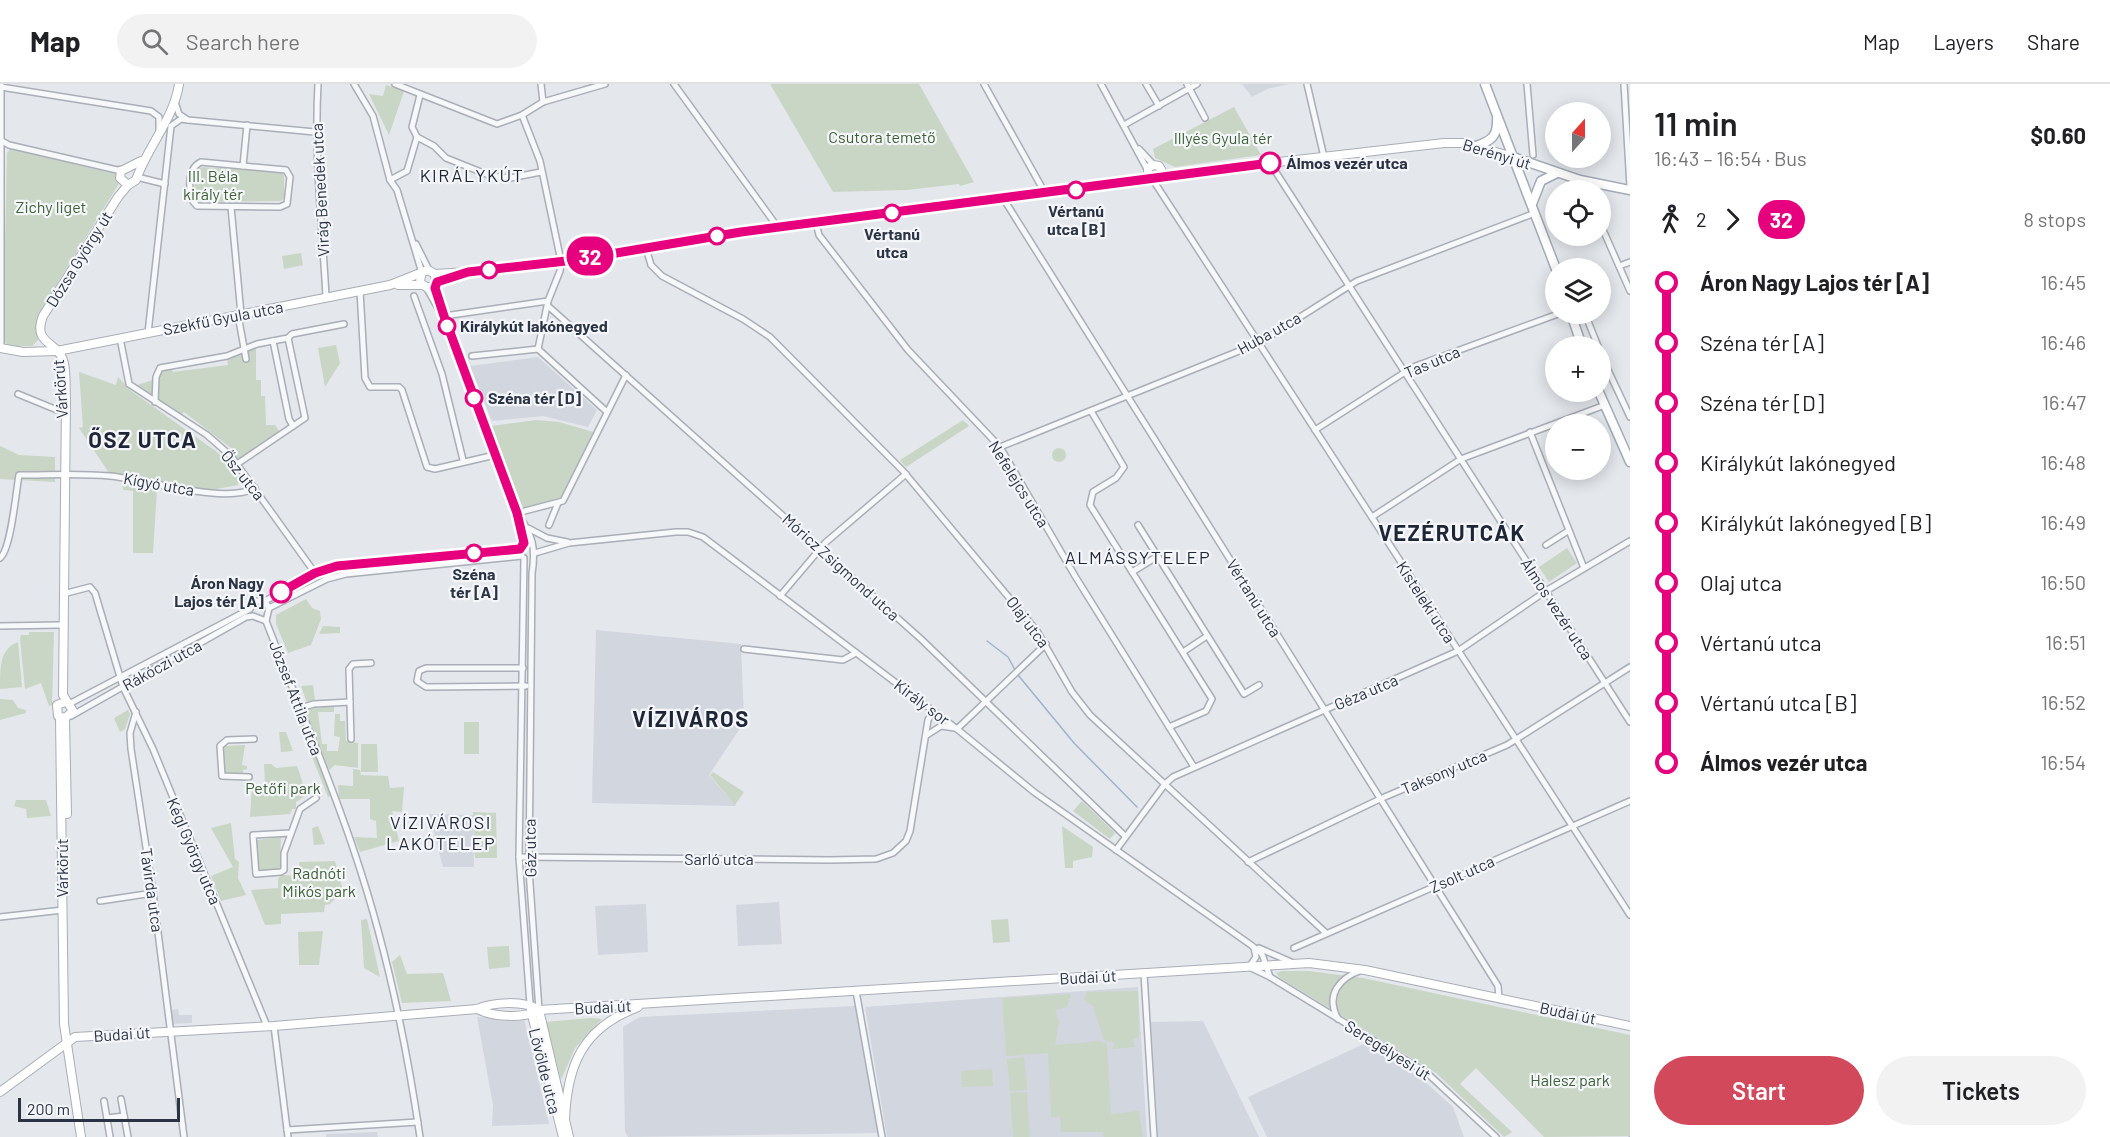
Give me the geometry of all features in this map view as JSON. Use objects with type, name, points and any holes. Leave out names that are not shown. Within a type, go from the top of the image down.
[{"type":"main road","points":[[123,181],[133,183],[175,102],[179,84]]},
{"type":"main road","points":[[1485,84],[1552,258]]},
{"type":"main road","points":[[1476,146],[1495,135],[1496,110]]},
{"type":"main road","name":"Berényi út","points":[[424,286],[430,277],[561,261],[1045,192],[1157,179],[1183,173],[1444,143],[1476,146],[1513,157],[1573,180]]},
{"type":"main road","points":[[137,175],[127,168],[143,160]]},
{"type":"main road","name":"Dózsa György út","points":[[57,351],[41,334],[43,316],[118,197],[127,168]]},
{"type":"main road","points":[[1153,168],[1157,179]]},
{"type":"main road","points":[[1153,168],[1157,179]]},
{"type":"main road","name":"Berényi út","points":[[1128,182],[1153,168],[1183,173]]},
{"type":"main road","points":[[1533,208],[1541,181],[1557,173]]},
{"type":"main road","name":"Berényi út","points":[[1611,188],[1630,188]]},
{"type":"main road","points":[[424,286],[430,277]]},
{"type":"main road","name":"Szekfű Gyula utca","points":[[0,349],[23,352],[57,351],[430,277]]},
{"type":"main road","name":"Szekfű Gyula utca","points":[[390,285],[424,286]]},
{"type":"main road","name":"Várkörút","points":[[57,351],[62,412],[64,703],[56,711],[66,717]]},
{"type":"main road","name":"Várkörút","points":[[57,351],[63,359],[66,399],[63,475]]},
{"type":"main road","points":[[1604,402],[1630,462]]},
{"type":"main road","name":"Várkörút","points":[[62,594],[60,625],[64,703],[73,711],[66,717],[63,910],[65,1042],[81,1137]]},
{"type":"main road","name":"Budai út","points":[[477,1009],[492,1014],[531,1015],[539,1010],[1321,963],[1365,970],[1630,1026]]},
{"type":"main road","points":[[530,1004],[539,1010]]},
{"type":"main road","name":"Budai út","points":[[0,1092],[65,1042],[75,1037],[270,1026],[477,1009],[484,1006],[530,1004]]},
{"type":"main road","name":"Lövölde utca","points":[[530,1004],[563,1137]]},
{"type":"main road","name":"Lövölde utca","points":[[565,1120],[569,1076],[584,1045],[612,1020],[645,1004]]},
{"type":"main road","name":"Lövölde utca","points":[[539,1010],[569,1137]]},
{"type":"street","name":"Virág Benedek utca","points":[[318,84],[315,132],[319,226],[326,296]]},
{"type":"street","points":[[354,84],[373,117],[390,180],[397,190],[410,232],[430,277],[517,513],[524,543],[534,552]]},
{"type":"street","points":[[359,84],[363,100]]},
{"type":"street","points":[[395,84],[497,124],[543,102],[605,84]]},
{"type":"street","points":[[541,84],[543,102]]},
{"type":"street","points":[[674,84],[779,229]]},
{"type":"street","points":[[984,84],[1045,192]]},
{"type":"street","points":[[1101,84],[1136,146],[1153,168]]},
{"type":"street","points":[[1146,84],[1159,106]]},
{"type":"street","points":[[1124,125],[1159,106],[1188,86],[1197,84]]},
{"type":"street","points":[[1307,84],[1324,157]]},
{"type":"street","points":[[1527,84],[1533,155]]},
{"type":"street","points":[[1624,84],[1630,188]]},
{"type":"street","points":[[0,349],[1,86],[151,111],[159,117],[158,134]]},
{"type":"street","points":[[1188,86],[1205,118]]},
{"type":"street","points":[[420,95],[412,127],[417,137],[434,146],[446,158],[491,176],[510,178],[541,172]]},
{"type":"street","points":[[175,102],[178,114],[188,120]]},
{"type":"street","points":[[522,114],[537,153],[561,261],[538,349]]},
{"type":"street","points":[[148,333],[171,126],[181,119],[315,132]]},
{"type":"street","points":[[243,166],[247,125]]},
{"type":"street","points":[[390,180],[407,171],[417,137]]},
{"type":"street","points":[[0,140],[9,145],[116,173],[123,181]]},
{"type":"street","points":[[201,162],[243,166],[286,170],[290,177],[288,201],[280,207],[231,207],[197,206],[191,199],[191,174],[201,162]]},
{"type":"street","name":"Álmos vezér utca","points":[[1270,163],[1630,722]]},
{"type":"street","points":[[99,168],[127,168]]},
{"type":"street","points":[[137,175],[165,184]]},
{"type":"street","name":"Kisteleki utca","points":[[1157,179],[1165,196],[1315,430],[1630,915]]},
{"type":"street","name":"Vértanú utca","points":[[1003,198],[1436,886],[1498,986],[1499,998]]},
{"type":"street","points":[[231,207],[246,359]]},
{"type":"street","name":"Huba utca","points":[[1000,447],[1259,342],[1348,286],[1533,208]]},
{"type":"street","name":"Nefelejcs utca","points":[[816,223],[819,234],[896,336],[1000,447],[1075,576],[1194,768]]},
{"type":"street","points":[[1610,246],[1630,291]]},
{"type":"street","name":"Olaj utca","points":[[646,248],[651,265],[662,276],[743,319],[770,337],[906,474],[946,519],[1046,644],[1082,706],[1326,933]]},
{"type":"street","points":[[1619,266],[1630,262]]},
{"type":"street","points":[[424,286],[444,316]]},
{"type":"street","points":[[360,291],[365,378],[370,387],[399,387],[402,390],[427,467],[435,469],[463,460],[495,455]]},
{"type":"street","points":[[414,296],[442,374],[463,460]]},
{"type":"street","points":[[444,316],[548,304]]},
{"type":"street","name":"Móricz Zsigmond utca","points":[[548,304],[820,548],[986,702],[1125,836]]},
{"type":"street","name":"Tas utca","points":[[1315,430],[1405,372],[1545,319]]},
{"type":"street","points":[[155,402],[156,377],[160,368],[227,356],[288,338],[292,334],[344,324]]},
{"type":"street","points":[[237,464],[302,422],[305,416],[288,338]]},
{"type":"street","name":"Ősz utca","points":[[120,339],[129,384],[216,442],[237,464],[315,573]]},
{"type":"street","points":[[273,341],[289,419],[293,426]]},
{"type":"street","points":[[472,356],[538,349],[607,412]]},
{"type":"street","points":[[549,525],[558,503],[566,496],[626,375]]},
{"type":"street","points":[[1611,376],[1630,417]]},
{"type":"street","points":[[18,394],[62,412]]},
{"type":"street","points":[[1372,517],[1461,459],[1605,405]]},
{"type":"street","points":[[1091,411],[1124,467],[1120,475],[1093,492],[1090,505],[1211,695],[1212,703],[1206,711],[1169,727]]},
{"type":"street","points":[[1530,432],[1584,568]]},
{"type":"street","points":[[780,596],[820,548],[906,474]]},
{"type":"street","name":"Kígyó utca","points":[[7,543],[19,475],[117,477],[209,492],[247,492],[255,488]]},
{"type":"street","points":[[517,513],[558,503]]},
{"type":"street","points":[[517,513],[528,528]]},
{"type":"street","points":[[1138,525],[1244,694],[1259,685]]},
{"type":"street","name":"Király sor","points":[[528,528],[547,538],[568,543]]},
{"type":"street","name":"Gáz utca","points":[[528,528],[534,552],[529,858],[539,1010]]},
{"type":"street","points":[[1546,545],[1568,531]]},
{"type":"street","name":"Király sor","points":[[523,557],[555,545],[676,532],[694,533],[707,540],[957,729],[1034,792],[1251,945],[1262,954],[1265,966]]},
{"type":"street","name":"Géza utca","points":[[1116,850],[1165,784],[1194,768],[1458,651],[1546,591],[1630,541]]},
{"type":"street","points":[[0,542],[7,543],[4,555],[0,558]]},
{"type":"street","points":[[520,549],[524,543]]},
{"type":"street","name":"Rákóczi utca","points":[[64,703],[120,677],[250,609],[255,601],[265,601],[315,573],[343,564],[520,549]]},
{"type":"street","name":"Gáz utca","points":[[520,549],[523,557],[523,686],[519,857],[530,1004]]},
{"type":"street","points":[[1132,572],[1158,556]]},
{"type":"street","name":"Rákóczi utca","points":[[66,717],[246,617],[255,617],[327,579],[346,574],[523,557]]},
{"type":"street","name":"Kégl György utca","points":[[62,594],[90,587],[95,593],[123,687],[136,712],[270,1026],[288,1134]]},
{"type":"street","points":[[265,601],[268,610]]},
{"type":"street","points":[[250,609],[255,617]]},
{"type":"street","name":"József Attila utca","points":[[268,610],[266,621],[356,854],[400,1015],[420,1137]]},
{"type":"street","name":"József Attila utca","points":[[255,617],[266,621]]},
{"type":"street","points":[[0,626],[60,625]]},
{"type":"street","points":[[1183,652],[1207,636]]},
{"type":"street","points":[[927,735],[941,726],[957,729],[1046,644]]},
{"type":"street","points":[[744,649],[843,660],[856,653]]},
{"type":"street","points":[[351,739],[350,665],[371,663]]},
{"type":"street","name":"Taksony utca","points":[[1248,862],[1380,799],[1516,741],[1630,667]]},
{"type":"street","points":[[531,668],[419,670],[419,684],[426,687],[531,686]]},
{"type":"street","points":[[300,708],[314,704],[350,702]]},
{"type":"street","points":[[927,735],[928,720],[933,711]]},
{"type":"street","name":"Távirda utca","points":[[136,712],[130,732],[131,749],[153,893],[184,1137]]},
{"type":"street","name":"Sarló utca","points":[[519,857],[876,859],[893,853],[908,835],[927,735]]},
{"type":"street","points":[[249,777],[222,776],[220,746],[227,740],[254,739]]},
{"type":"street","points":[[290,833],[253,835],[255,872],[259,874],[284,870],[284,853],[300,808],[316,798]]},
{"type":"street","name":"Zsolt utca","points":[[1294,948],[1630,801]]},
{"type":"street","points":[[100,901],[153,893]]},
{"type":"street","points":[[1621,901],[1630,898]]},
{"type":"street","points":[[0,917],[63,910]]},
{"type":"street","points":[[1249,967],[1256,957],[1251,945]]},
{"type":"street","name":"Király sor","points":[[1251,945],[1293,963]]},
{"type":"street","points":[[1265,966],[1270,977]]},
{"type":"street","name":"Seregélyesi út","points":[[1249,967],[1270,977],[1434,1078],[1496,1137]]},
{"type":"street","points":[[1339,1020],[1333,1002],[1335,989],[1345,977],[1365,970]]},
{"type":"street","points":[[1144,974],[1154,1137]]},
{"type":"street","points":[[858,1001],[868,990]]},
{"type":"street","points":[[856,991],[882,1137]]},
{"type":"street","points":[[122,1099],[128,1137]]},
{"type":"street","points":[[104,1101],[110,1137]]},
{"type":"street","points":[[107,1118],[124,1116]]},
{"type":"street","points":[[288,1134],[418,1122]]},
{"type":"shaded area","points":[[1242,84],[1289,84],[1267,89],[1252,97]]},
{"type":"shaded area","points":[[538,357],[597,410],[588,427],[543,416],[492,421],[470,366]]},
{"type":"shaded area","points":[[596,630],[741,644],[744,722],[709,775],[736,806],[592,803]]},
{"type":"shaded area","points":[[429,814],[473,815],[474,867],[443,867]]},
{"type":"shaded area","points":[[779,902],[782,944],[738,946],[736,905]]},
{"type":"shaded area","points":[[646,904],[648,952],[598,955],[595,906]]},
{"type":"shaded area","points":[[1138,987],[1147,1137],[887,1137],[865,1007]]},
{"type":"shaded area","points":[[855,1006],[878,1133],[628,1137],[625,1131],[623,1027],[640,1017]]},
{"type":"shaded area","points":[[178,1009],[179,1015],[192,1015],[192,1023],[172,1024],[170,1010]]},
{"type":"shaded area","points":[[477,1017],[524,1019],[549,1124],[492,1126],[493,1105]]},
{"type":"shaded area","points":[[1203,1021],[1259,1137],[1158,1137],[1151,1022]]},
{"type":"shaded area","points":[[1364,1044],[1422,1079],[1453,1107],[1464,1137],[1267,1137],[1248,1097]]},
{"type":"shaded area","points":[[377,1132],[378,1137],[326,1137],[326,1134]]},
{"type":"green space","name":"Csutora temető","points":[[770,84],[919,84],[974,182],[960,186],[959,184],[907,190],[833,192]]},
{"type":"green space","points":[[386,85],[404,91],[389,135],[369,94],[383,96]]},
{"type":"green space","name":"Illyés Gyula tér","points":[[1234,107],[1261,155],[1175,167],[1155,158],[1153,149]]},
{"type":"green space","name":"Zichy liget","points":[[10,149],[116,174],[120,182],[43,307],[37,326],[38,340],[32,346],[9,346],[3,340],[7,153]]},
{"type":"green space","name":"III. Béla király tér","points":[[203,167],[279,172],[284,175],[284,198],[281,201],[204,202],[197,197],[194,188],[197,169]]},
{"type":"green space","points":[[301,253],[303,265],[284,269],[282,256]]},
{"type":"green space","points":[[336,345],[340,363],[325,387],[318,348]]},
{"type":"green space","points":[[256,347],[256,380],[261,380],[261,396],[265,396],[266,425],[275,425],[280,432],[242,458],[236,459],[232,454],[235,451],[184,412],[179,417],[155,402],[156,377],[162,370],[172,369],[173,372],[228,365],[227,358]]},
{"type":"green space","points":[[79,372],[116,385],[118,377],[130,390],[217,452],[240,478],[238,485],[201,492],[109,473],[79,428],[83,427]]},
{"type":"green space","points":[[153,380],[155,397],[137,385]]},
{"type":"green space","points":[[536,420],[559,422],[597,433],[563,497],[523,509],[491,426]]},
{"type":"green space","points":[[963,420],[969,426],[906,467],[900,460]]},
{"type":"green space","points":[[0,446],[19,455],[55,457],[55,482],[0,479]]},
{"type":"green space","points":[[1059,448],[1064,450],[1066,455],[1064,460],[1059,462],[1054,460],[1052,455],[1054,450]]},
{"type":"green space","points":[[122,479],[157,489],[153,553],[133,553],[133,491],[123,490]]},
{"type":"green space","points":[[1567,548],[1577,563],[1549,582],[1539,567]]},
{"type":"green space","points":[[306,599],[312,608],[320,611],[321,619],[311,645],[288,653],[276,624],[276,615]]},
{"type":"green space","points":[[323,626],[340,627],[340,633],[319,634]]},
{"type":"green space","points":[[29,632],[54,632],[52,705],[49,706],[41,683],[25,689],[20,639],[21,635],[29,635]]},
{"type":"green space","points":[[18,642],[22,687],[0,689],[4,654]]},
{"type":"green space","points":[[313,685],[315,701],[307,703],[301,686]]},
{"type":"green space","points":[[0,699],[13,700],[18,708],[26,710],[26,713],[0,720]]},
{"type":"green space","points":[[334,706],[334,712],[318,712],[322,744],[327,744],[327,751],[338,751],[340,737],[334,736],[335,714],[340,714],[340,721],[345,721],[346,741],[358,743],[358,768],[335,765],[329,770],[305,709]]},
{"type":"green space","points":[[128,710],[130,714],[125,729],[120,732],[114,718]]},
{"type":"green space","points":[[300,711],[314,747],[310,749],[295,712]]},
{"type":"green space","points":[[464,722],[479,722],[479,754],[464,754]]},
{"type":"green space","points":[[279,732],[286,732],[293,751],[281,752]]},
{"type":"green space","points":[[361,744],[377,744],[378,772],[361,772]]},
{"type":"green space","points":[[245,745],[242,765],[247,766],[247,769],[243,770],[243,773],[225,775],[224,746]]},
{"type":"green space","points":[[315,750],[333,795],[328,797],[310,752]]},
{"type":"green space","name":"Petőfi park","points":[[264,764],[271,764],[276,768],[297,766],[307,795],[296,802],[296,809],[292,809],[290,814],[250,817],[252,785],[265,784]]},
{"type":"green space","points":[[353,769],[360,770],[361,775],[388,776],[390,788],[404,787],[402,812],[392,811],[399,841],[360,852],[354,837],[377,838],[376,821],[370,819],[370,799],[339,799],[338,785],[353,786]]},
{"type":"green space","points":[[713,772],[744,792],[735,805],[710,775]]},
{"type":"green space","points":[[16,800],[46,800],[51,816],[27,818],[26,809],[14,806]]},
{"type":"green space","points":[[1082,801],[1115,833],[1110,839],[1073,811]]},
{"type":"green space","points":[[473,812],[496,813],[497,858],[475,858]]},
{"type":"green space","points":[[231,823],[235,859],[239,862],[238,878],[246,895],[221,901],[211,876],[233,867],[211,828]]},
{"type":"green space","points":[[318,826],[325,844],[314,845],[312,828]]},
{"type":"green space","points":[[1062,826],[1093,847],[1092,857],[1073,861],[1073,868],[1065,868]]},
{"type":"green space","name":"Radnóti Mikós park","points":[[281,837],[280,870],[258,871],[257,840]]},
{"type":"green space","name":"Radnóti Mikós park","points":[[335,861],[343,890],[330,904],[325,905],[324,912],[281,914],[281,924],[265,925],[251,890],[278,888],[278,879],[281,875],[300,876],[299,862]]},
{"type":"green space","points":[[367,919],[380,977],[364,968],[361,920]]},
{"type":"green space","points":[[1008,919],[1010,942],[993,943],[991,920]]},
{"type":"green space","points":[[323,931],[319,965],[299,965],[298,932]]},
{"type":"green space","points":[[509,946],[510,967],[489,969],[487,947]]},
{"type":"green space","points":[[400,955],[407,974],[443,973],[451,1001],[402,1003],[392,962]]},
{"type":"green space","name":"Halesz park","points":[[1309,971],[1363,978],[1630,1035],[1630,1136],[1544,1137],[1476,1068],[1460,1084],[1512,1132],[1504,1137],[1436,1073],[1280,978],[1276,973]]},
{"type":"green space","points":[[1138,991],[1139,1036],[1133,1040],[1135,1047],[1112,1049],[1115,1043],[1104,1040],[1093,1006],[1084,1000],[1087,992]]},
{"type":"green space","points":[[1071,994],[1067,1007],[1055,1010],[1059,1021],[1055,1045],[1100,1041],[1107,1044],[1111,1114],[1139,1111],[1143,1137],[1104,1137],[1103,1132],[1061,1132],[1060,1117],[1051,1117],[1048,1053],[1006,1056],[1002,998]]},
{"type":"green space","points":[[602,1019],[575,1048],[561,1080],[546,1022]]},
{"type":"green space","points":[[1024,1057],[1027,1090],[1010,1091],[1007,1059]]},
{"type":"green space","points":[[992,1069],[993,1086],[962,1087],[961,1071]]},
{"type":"green space","points":[[1027,1092],[1030,1137],[1013,1137],[1010,1093]]},
{"type":"waterway","points":[[987,641],[1008,657],[1015,670]]},
{"type":"waterway","points":[[1018,675],[1074,743],[1137,807]]},
{"type":"bus line","name":"32","points":[[281,592],[315,573],[343,564],[520,549],[524,543],[525,536],[517,513],[444,316],[435,288],[437,282],[468,272],[575,260],[741,232],[779,229],[1045,192],[1157,180],[1161,177],[1183,173],[1270,163]]},
{"type":"place","name":"Álmos vezér utca","points":[[1270,163]]},
{"type":"place","name":"Vértanú utca [B]","points":[[1076,190]]},
{"type":"place","name":"Vértanú utca","points":[[892,213]]},
{"type":"place","name":"Királykút lakónegyed","points":[[447,326]]},
{"type":"place","name":"Széna tér [D]","points":[[474,398]]},
{"type":"place","name":"Széna tér [A]","points":[[474,553]]},
{"type":"place","name":"Áron Nagy Lajos tér [A]","points":[[281,592]]},
{"type":"district","name":"KIRÁLYKÚT","points":[[472,176]]},
{"type":"district","name":"ŐSZ UTCA","points":[[143,440]]},
{"type":"district","name":"VEZÉRUTCÁK","points":[[1452,533]]},
{"type":"district","name":"ALMÁSSYTELEP","points":[[1138,558]]},
{"type":"district","name":"VÍZIVÁROS","points":[[691,719]]},
{"type":"district","name":"VÍZIVÁROSI LAKÓTELEP","points":[[441,834]]}]
